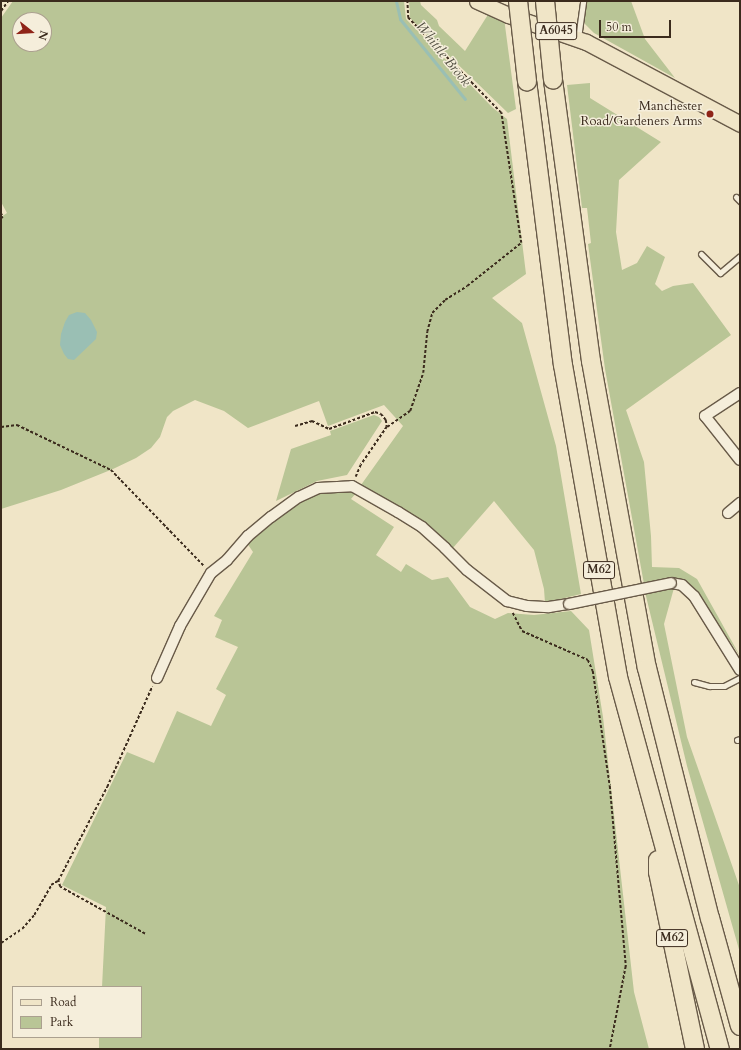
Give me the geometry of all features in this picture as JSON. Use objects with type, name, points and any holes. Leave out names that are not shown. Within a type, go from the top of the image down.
[{"type":"highway","name":"M62","points":[[518,1],[563,365],[618,677],[720,1049]]},
{"type":"highway","name":"M62","points":[[545,1],[553,80],[591,361],[647,668],[710,918],[740,1026]]},
{"type":"highway","name":"M62","points":[[658,827],[658,872],[695,1049]]},
{"type":"highway","name":"M62","points":[[710,918],[740,988]]},
{"type":"main road","name":"A6045","points":[[477,1],[508,15],[578,38],[740,124]]},
{"type":"street","points":[[740,393],[705,416],[740,460]]},
{"type":"street","points":[[156,678],[180,626],[211,573],[227,560],[248,536],[299,497],[318,488],[352,486],[422,527],[467,570],[507,601],[527,606],[549,607],[671,583],[682,585],[694,596],[740,670]]},
{"type":"street","points":[[728,513],[740,503]]},
{"type":"lane","points":[[578,38],[583,1]]},
{"type":"lane","points":[[736,197],[740,202]]},
{"type":"lane","points":[[701,254],[720,273],[740,256]]},
{"type":"lane","points":[[694,682],[709,686],[724,686],[740,678]]},
{"type":"path","points":[[1,11],[8,1]]},
{"type":"path","points":[[352,486],[361,465],[387,426],[410,411],[423,373],[427,332],[432,313],[445,300],[467,286],[521,243],[501,113],[408,18],[407,1]]},
{"type":"path","points":[[1,213],[2,218]]},
{"type":"path","points":[[295,426],[312,422],[329,429],[375,412],[381,414],[386,420],[387,426]]},
{"type":"path","points":[[1,427],[17,425],[111,470],[211,573]]},
{"type":"path","points":[[507,601],[522,631],[588,660],[593,671],[610,786],[626,966],[610,1049]]},
{"type":"path","points":[[1,943],[22,929],[34,915],[51,885],[58,881],[107,788],[156,678]]},
{"type":"path","points":[[58,881],[60,887],[145,934]]},
{"type":"green space","points":[[13,1],[404,1],[406,19],[493,108],[507,119],[526,274],[492,298],[522,323],[556,446],[581,594],[545,603],[544,589],[534,550],[494,501],[452,549],[361,485],[403,426],[384,405],[328,426],[319,401],[248,428],[224,411],[195,400],[173,411],[167,417],[160,437],[151,448],[136,458],[61,490],[1,509],[1,217],[7,213],[1,202],[1,18]]},
{"type":"green space","points":[[409,1],[420,1],[421,5],[437,20],[439,26],[465,51],[489,13],[504,18],[516,109],[508,113],[410,18]]},
{"type":"green space","points":[[586,1],[631,1],[645,39],[675,78],[594,33],[585,24],[584,11]]},
{"type":"green space","points":[[590,83],[590,98],[661,142],[619,180],[616,232],[622,270],[637,263],[647,246],[665,257],[655,284],[662,291],[673,286],[693,283],[731,335],[626,410],[644,462],[651,536],[652,567],[679,568],[697,579],[740,656],[693,588],[683,581],[644,584],[605,369],[588,244],[591,243],[587,208],[582,208],[567,85]]},
{"type":"green space","points":[[374,415],[379,417],[382,421],[347,475],[317,481],[276,501],[291,449],[331,435],[330,431]]},
{"type":"green space","points":[[340,491],[356,493],[351,499],[394,527],[376,555],[401,572],[406,564],[432,580],[448,577],[470,607],[495,619],[508,613],[534,615],[571,611],[589,630],[603,717],[634,992],[649,1049],[99,1049],[99,1038],[142,1038],[142,986],[102,986],[106,907],[62,885],[127,752],[154,763],[177,711],[211,726],[226,695],[216,689],[238,647],[215,637],[222,620],[214,616],[253,552],[247,543],[286,512],[315,494]]},
{"type":"green space","points":[[671,586],[674,588],[664,624],[687,737],[740,888],[740,953],[687,766],[645,592]]},
{"type":"water","points":[[77,312],[85,313],[91,320],[97,332],[96,339],[74,360],[68,359],[60,345],[61,334],[65,322],[69,315]]},
{"type":"waterway","name":"Whittle Brook","points":[[396,1],[400,19],[465,99]]},
{"type":"place","name":"Manchester Road/Gardeners Arms","points":[[710,114]]}]
